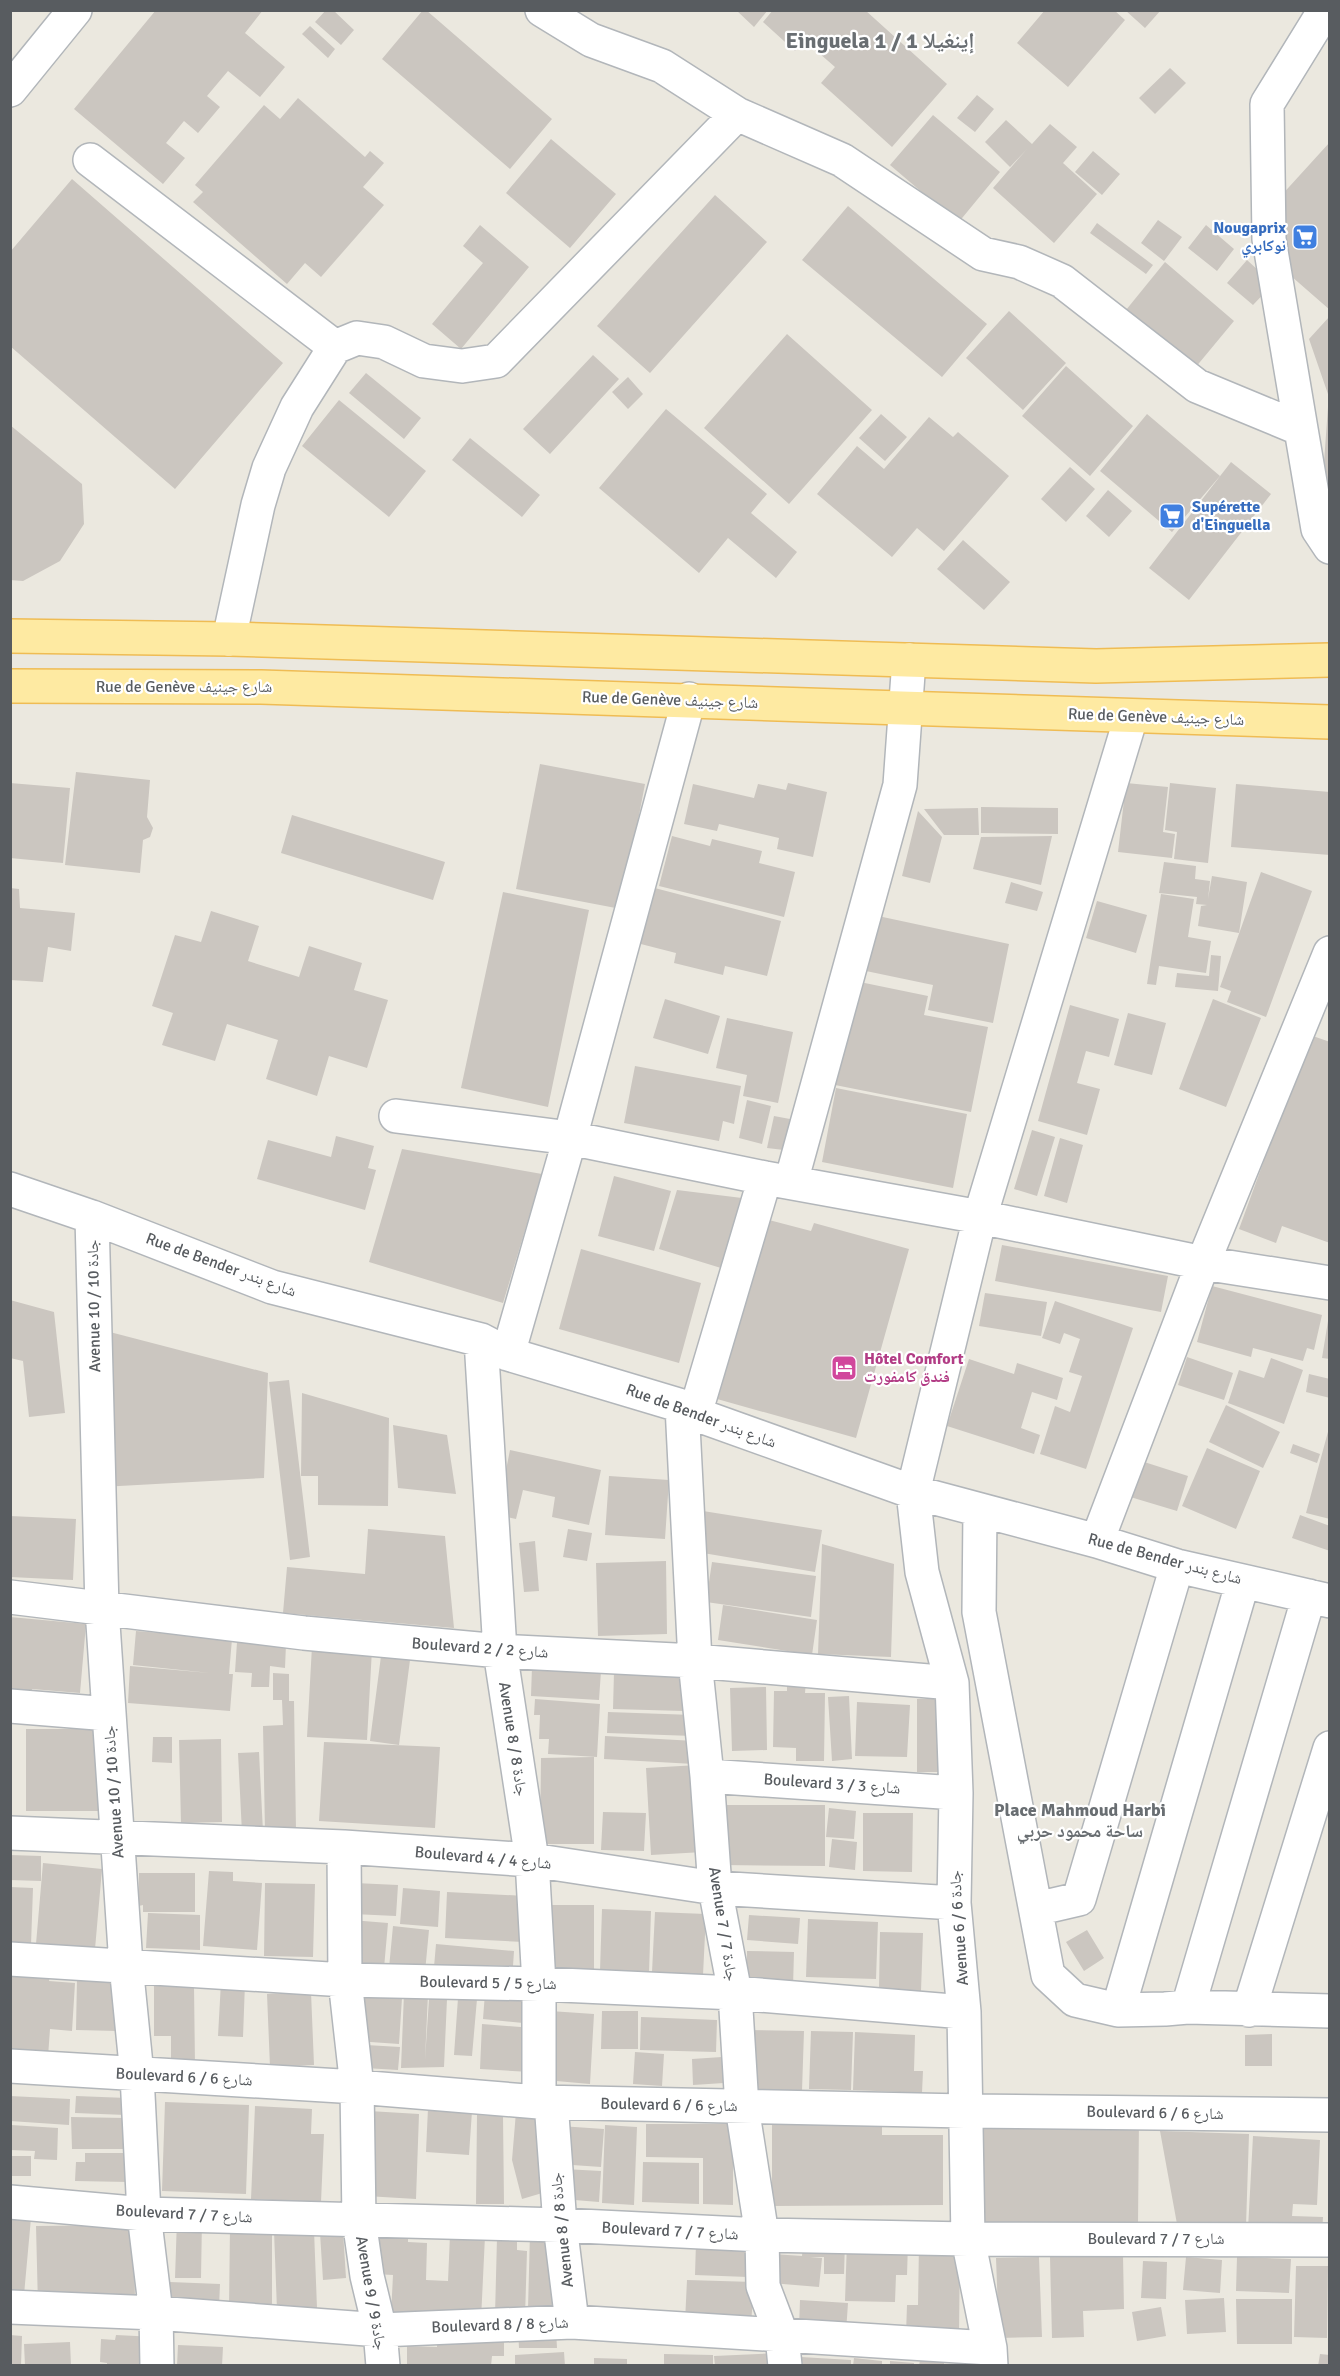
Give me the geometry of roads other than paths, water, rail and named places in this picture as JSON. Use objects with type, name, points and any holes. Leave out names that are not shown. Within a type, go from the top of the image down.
[{"type":"main road","points":[[10,636],[229,639],[1096,666],[1329,660]]},
{"type":"main road","name":"Rue de Genève شارع جينيف","points":[[10,686],[261,687],[690,699],[906,709],[1329,722]]},
{"type":"street","points":[[10,90],[75,10]]},
{"type":"street","points":[[542,10],[591,40],[662,66],[737,114],[842,160],[983,254],[1019,262],[1062,281],[1197,386],[1301,429]]},
{"type":"street","points":[[1325,10],[1267,104],[1269,239],[1318,529],[1329,547]]},
{"type":"street","points":[[229,639],[268,468],[297,407],[335,347],[357,338],[384,342],[424,361],[462,366],[496,361],[737,114]]},
{"type":"street","points":[[90,160],[335,347]]},
{"type":"street","name":"Avenue 7 / جادة 7","points":[[784,2351],[763,2286],[762,2235],[742,2107],[735,1993],[715,1888],[707,1776],[695,1661],[688,1410],[778,1180],[900,785],[909,660]]},
{"type":"street","name":"Avenue 8 / جادة 8","points":[[572,2322],[545,2102],[532,1860],[500,1651],[495,1347],[570,1138],[690,699]]},
{"type":"street","points":[[913,1492],[980,1217],[1131,717]]},
{"type":"street","points":[[1097,1541],[1203,1263],[1329,953]]},
{"type":"street","points":[[396,1116],[570,1138],[778,1180],[980,1217],[1203,1263],[1329,1283]]},
{"type":"street","name":"Rue de Bender شارع بندر","points":[[10,1189],[92,1217],[272,1287],[495,1347],[688,1410],[913,1492],[1097,1541],[1177,1566],[1319,1599]]},
{"type":"street","name":"Avenue 10 / جادة 10","points":[[92,1217],[102,1610],[126,1965],[137,2075],[144,2214],[156,2313],[157,2366]]},
{"type":"street","name":"Avenue 6 / جادة 6","points":[[913,1492],[922,1572],[952,1683],[956,1793],[954,1903],[964,2012],[968,2239],[991,2357]]},
{"type":"street","points":[[981,1510],[980,1612],[1048,1975],[1075,2000],[1118,2010],[1188,2007],[1250,2010],[1328,2006]]},
{"type":"street","points":[[1036,1909],[1078,1899],[1177,1566]]},
{"type":"street","points":[[1118,2010],[1244,1581]]},
{"type":"street","name":"Boulevard 2 / شارع 2","points":[[10,1597],[304,1633],[500,1651],[695,1661],[952,1683]]},
{"type":"street","points":[[1188,2007],[1319,1599]]},
{"type":"street","points":[[10,1706],[109,1714]]},
{"type":"street","points":[[1250,2010],[1329,1748]]},
{"type":"street","name":"Boulevard 3 / شارع 3","points":[[707,1776],[956,1793]]},
{"type":"street","name":"Boulevard 4 / شارع 4","points":[[10,1833],[344,1848],[532,1860],[715,1888],[954,1903]]},
{"type":"street","name":"Avenue 9 / جادة 9","points":[[344,1848],[345,1980],[357,2087],[359,2220],[367,2276],[381,2330],[383,2366]]},
{"type":"street","name":"Boulevard 5 / شارع 5","points":[[10,1959],[345,1980],[538,1984],[735,1993],[964,2012]]},
{"type":"street","name":"Boulevard 6 / شارع 6","points":[[10,2066],[357,2087],[545,2102],[965,2111],[1329,2115]]},
{"type":"street","name":"Boulevard 7 / شارع 7","points":[[10,2202],[144,2214],[560,2225],[762,2235],[968,2239],[1329,2240]]},
{"type":"street","name":"Boulevard 8 / شارع 8","points":[[10,2307],[156,2313],[381,2330],[572,2322],[784,2351],[991,2357]]},
{"type":"place","name":"Nougaprix نوكابري","points":[[1305,237]]},
{"type":"place","name":"Supérette d'Einguella","points":[[1172,516]]},
{"type":"place","name":"Hôtel Comfort فندق كامفورت","points":[[844,1368]]},
{"type":"district","name":"Einguela 1 / إينغيلا 1","points":[[880,40]]},
{"type":"district","name":"Place Mahmoud Harbi ساحة محمود حربي","points":[[1080,1820]]}]
